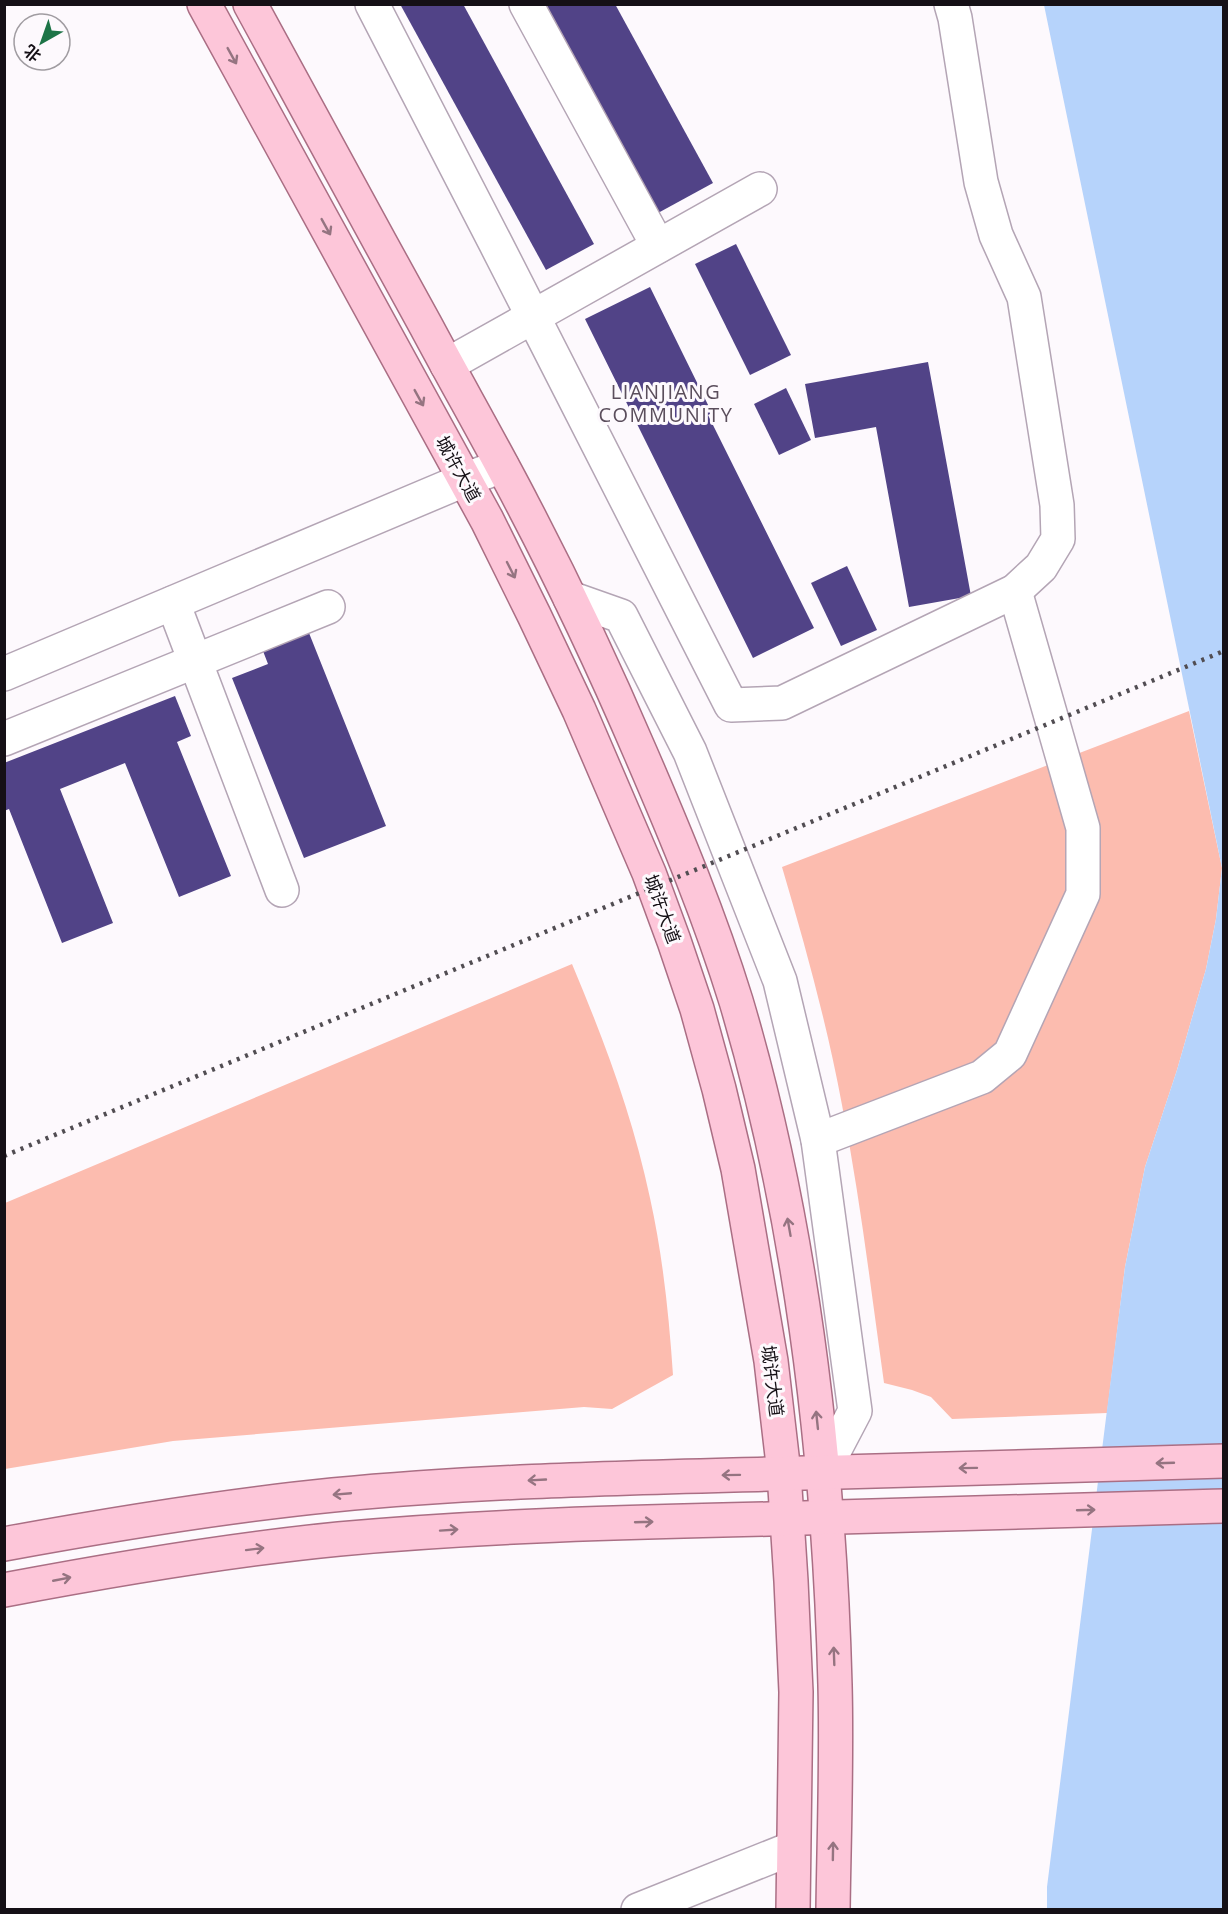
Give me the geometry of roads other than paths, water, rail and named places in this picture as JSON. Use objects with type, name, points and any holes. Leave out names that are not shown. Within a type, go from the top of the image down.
[{"type":"main road","name":"城许大道","points":[[204,4],[487,520],[534,615],[579,710],[649,873],[697,1009],[719,1089],[747,1216],[771,1361],[784,1473],[796,1692],[793,1910]]},
{"type":"main road","points":[[250,4],[502,466],[570,598],[615,694],[686,859],[735,998],[758,1079],[779,1172],[810,1356],[823,1472],[836,1692],[832,1910]]},
{"type":"main road","points":[[4,1544],[106,1525],[219,1509],[332,1495],[445,1485],[559,1479],[1224,1461]]},
{"type":"main road","points":[[4,1590],[147,1564],[225,1553],[448,1530],[561,1524],[1224,1506]]},
{"type":"street","points":[[372,4],[731,705],[782,703],[1015,591],[1041,567],[1058,539],[1057,505],[1023,297],[996,235],[981,182],[951,4]]},
{"type":"street","points":[[526,4],[658,246]]},
{"type":"street","points":[[447,365],[760,189]]},
{"type":"street","points":[[4,674],[502,466]]},
{"type":"street","points":[[818,1140],[982,1077],[1010,1054],[1083,894],[1083,828],[1015,591]]},
{"type":"street","points":[[570,598],[621,616],[690,752],[780,981],[818,1140],[855,1411],[823,1472]]},
{"type":"street","points":[[173,603],[282,890]]},
{"type":"street","points":[[4,739],[328,607]]},
{"type":"street","points":[[638,1910],[794,1848]]},
{"type":"water","points":[[1044,5],[1223,5],[1223,1909],[1047,1909],[1047,1887],[1125,1267],[1145,1167],[1177,1070],[1206,969],[1216,919],[1222,868]]},
{"type":"railway","points":[[4,1156],[1224,651]]},
{"type":"district","name":"LIANJIANG COMMUNITY","points":[[666,404]]}]
